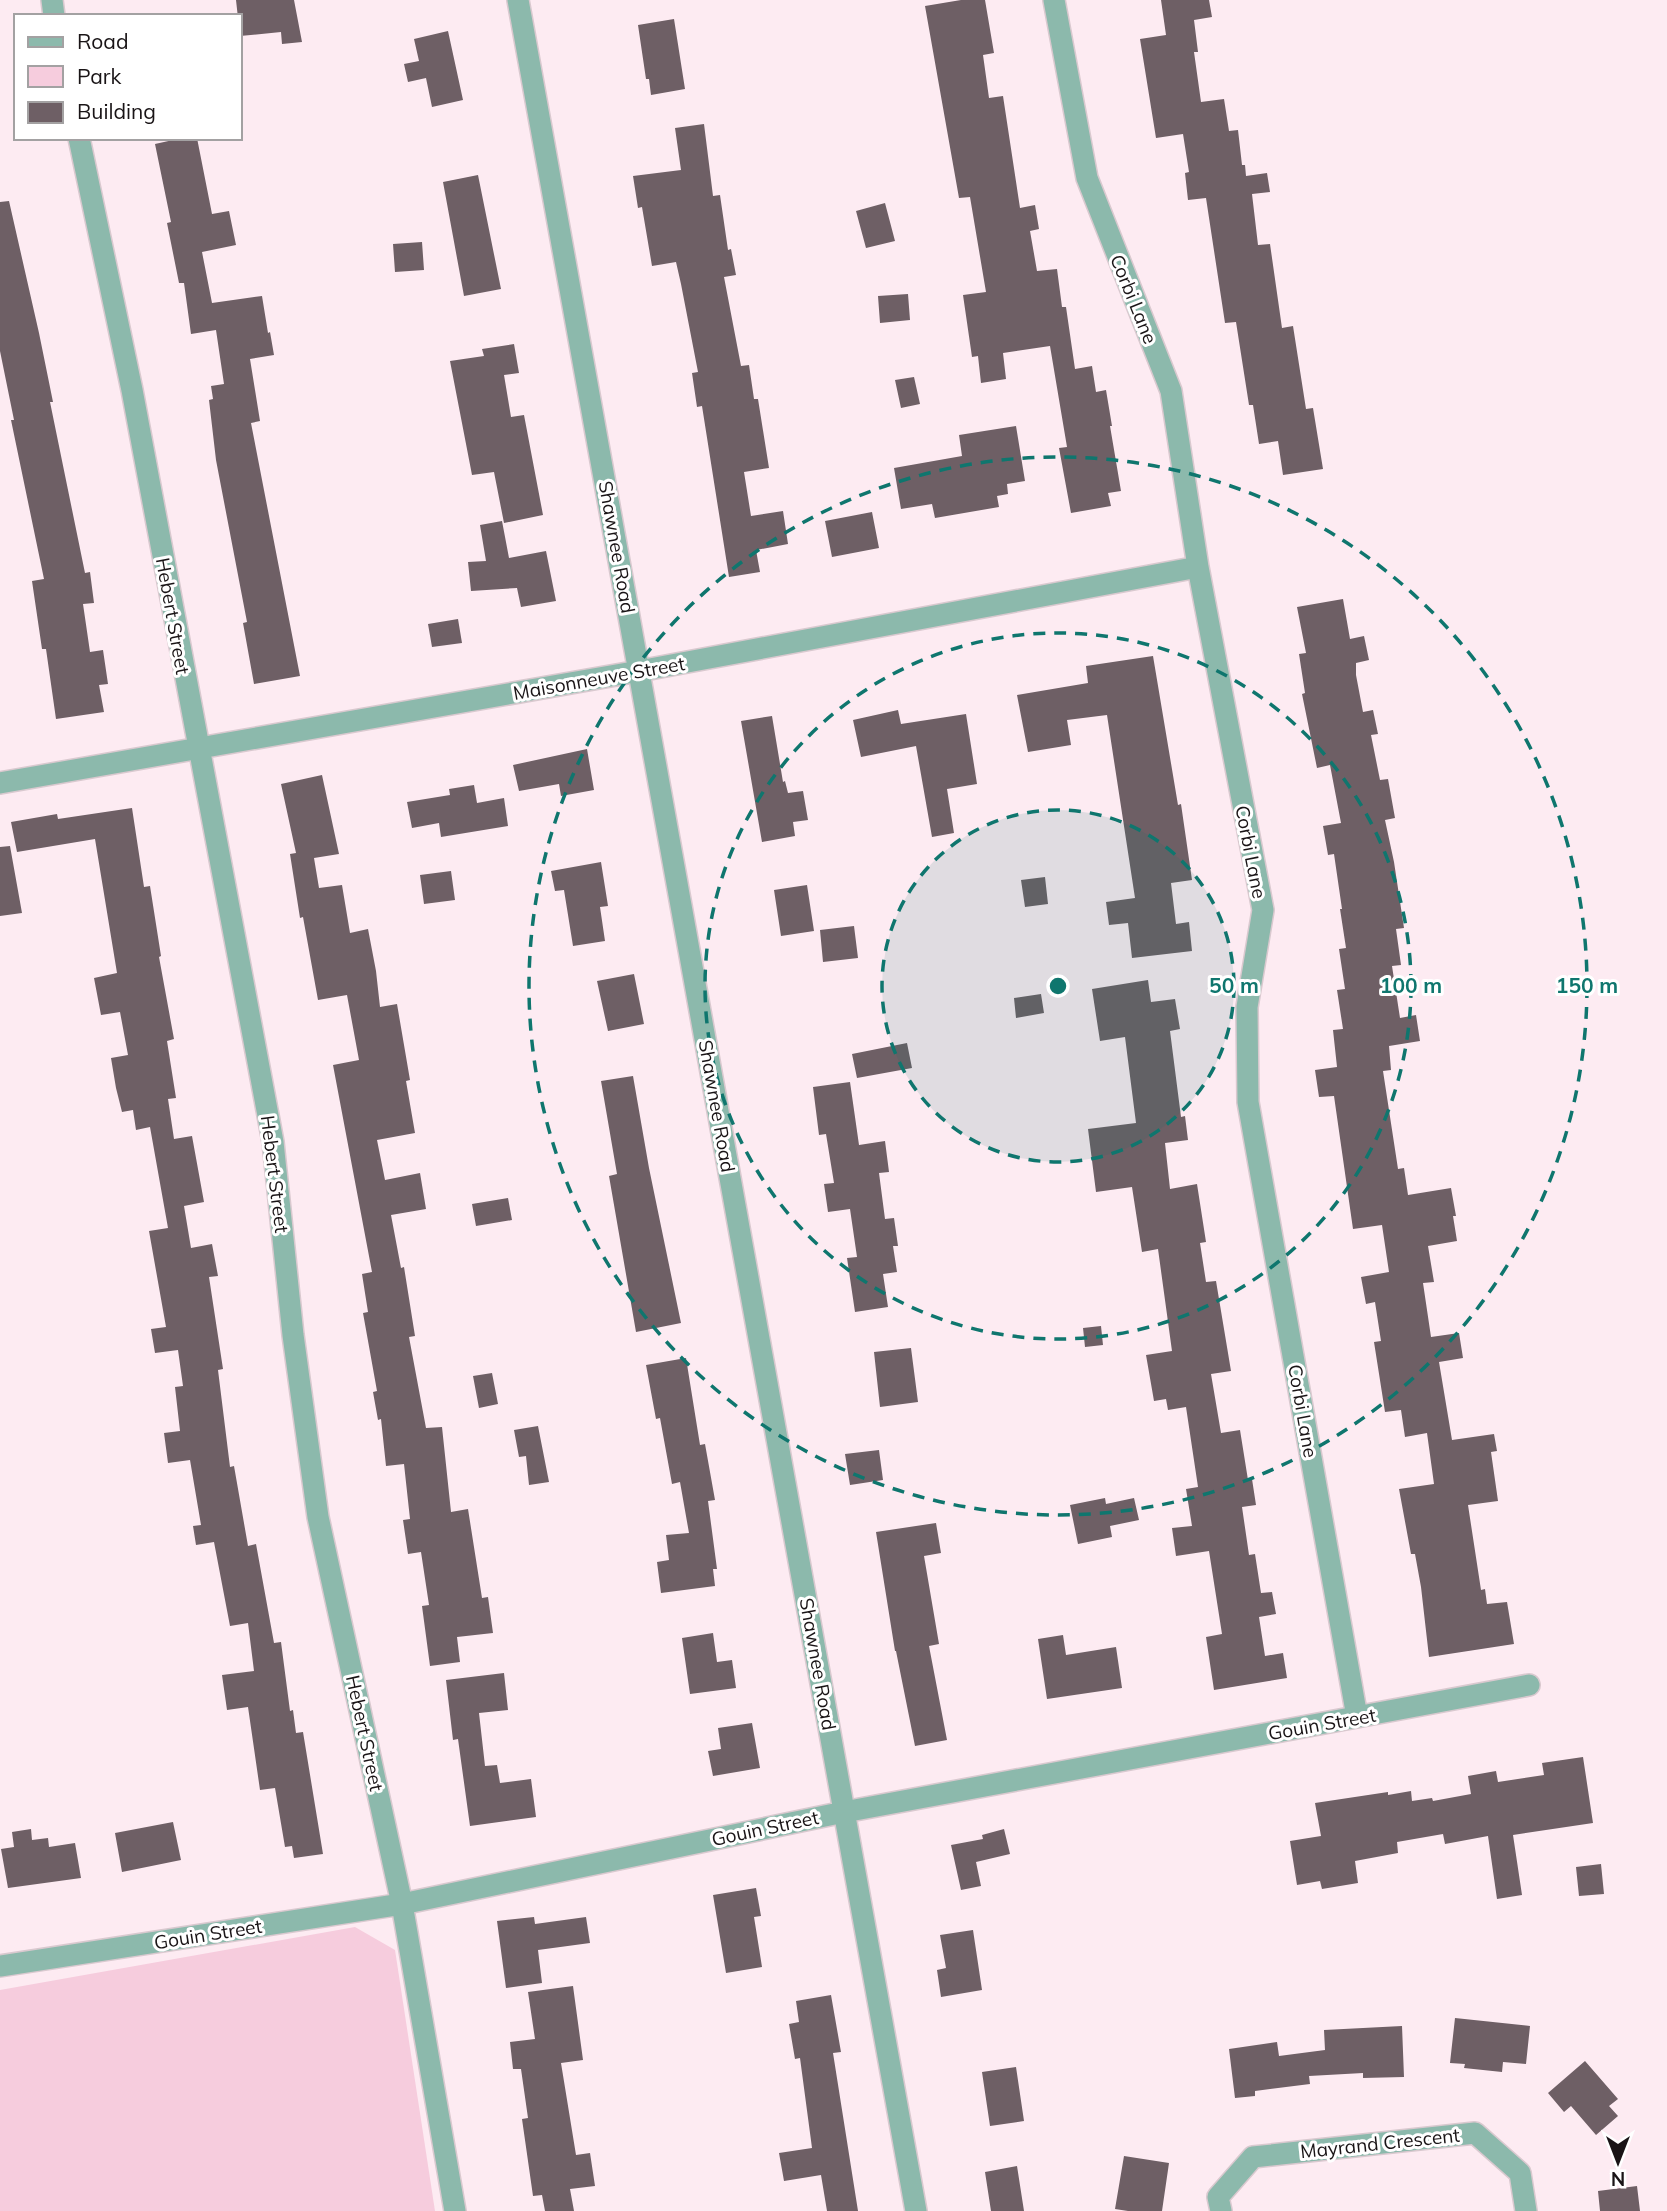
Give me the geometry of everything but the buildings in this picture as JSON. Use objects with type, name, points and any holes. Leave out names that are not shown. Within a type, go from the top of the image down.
[{"type":"street","name":"Shawnee Road","points":[[518,0],[916,2211]]},
{"type":"street","name":"Corbi Lane","points":[[1054,0],[1087,178],[1171,391],[1198,567],[1263,910],[1247,1007],[1248,1102],[1357,1717]]},
{"type":"street","name":"Hebert Street","points":[[79,140],[132,390],[273,1142],[293,1335],[318,1517],[402,1904],[455,2211]]},
{"type":"street","name":"Maisonneuve Street","points":[[0,783],[639,671],[1198,567]]},
{"type":"street","name":"Gouin Street","points":[[0,1966],[402,1904],[844,1812],[1529,1685]]},
{"type":"street","name":"Mayrand Crescent","points":[[1221,2211],[1218,2197],[1253,2157],[1475,2133],[1520,2173],[1526,2211]]},
{"type":"green space","points":[[355,1927],[395,1950],[435,2211],[0,2211],[0,1990]]}]
